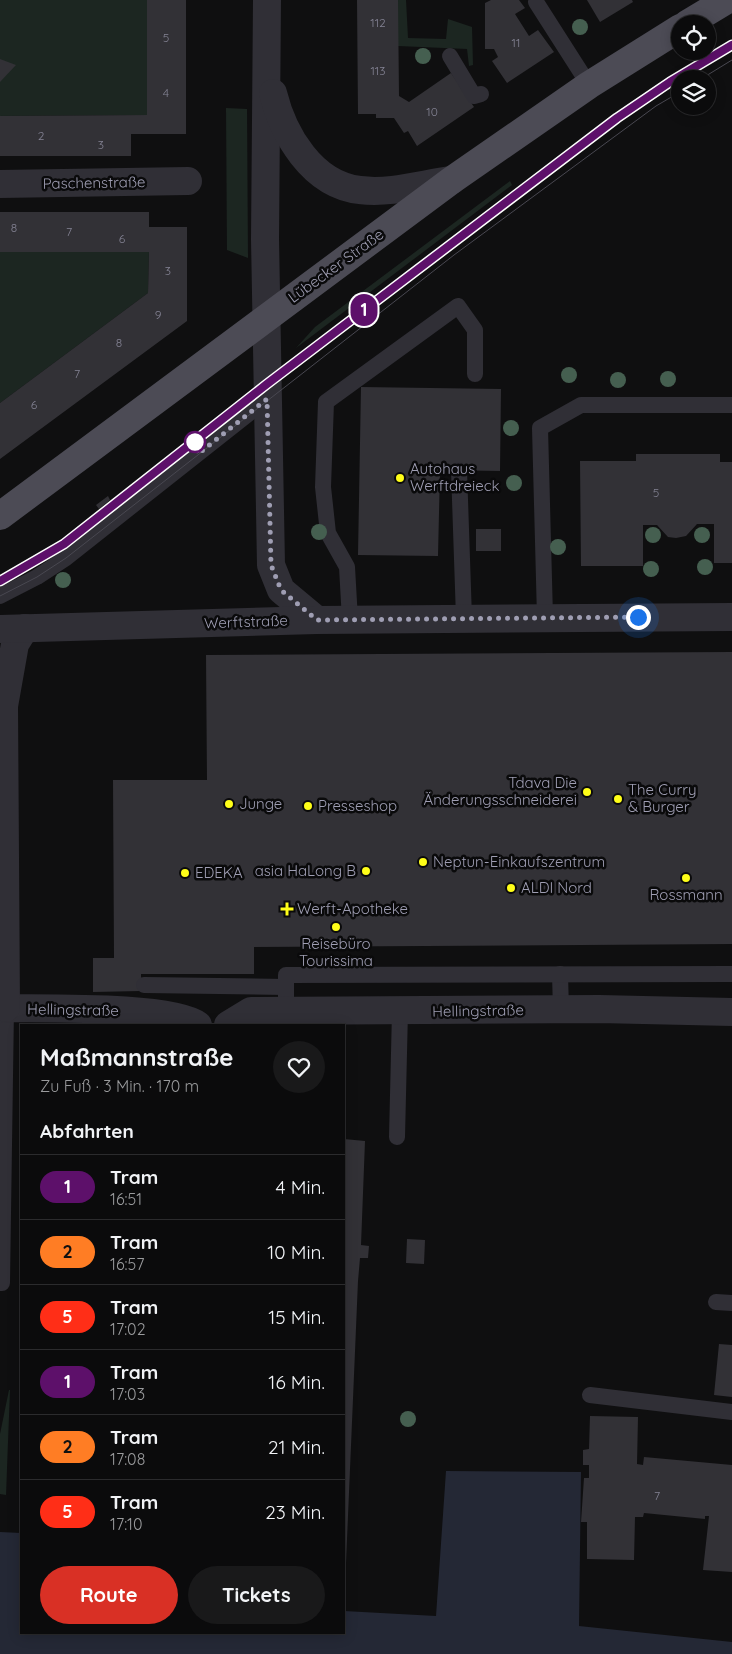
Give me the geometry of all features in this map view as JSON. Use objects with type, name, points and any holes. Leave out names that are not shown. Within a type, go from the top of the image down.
[{"type":"main road","points":[[701,15],[727,0]]},
{"type":"main road","name":"Lübecker Straße","points":[[0,516],[452,180],[589,85],[671,34]]},
{"type":"street","points":[[267,0],[267,411],[271,565],[281,590],[317,620]]},
{"type":"street","points":[[267,70],[277,109],[292,143],[310,164],[332,180],[358,190],[380,191],[452,180]]},
{"type":"street","name":"Paschenstraße","points":[[0,184],[188,181]]},
{"type":"street","name":"Werftstraße","points":[[12,629],[317,620],[732,617]]},
{"type":"street","points":[[3,1008],[2,703],[15,644],[12,629]]},
{"type":"street","name":"Hellingstraße","points":[[3,1008],[160,1012],[190,1019],[197,1024]]},
{"type":"street","name":"Hellingstraße","points":[[230,1024],[251,1011],[286,1008],[400,1011],[732,1012]]},
{"type":"lane","points":[[536,2],[589,85]]},
{"type":"lane","points":[[450,56],[474,96],[481,94]]},
{"type":"lane","points":[[350,620],[347,567],[328,533],[323,487],[326,402],[458,306],[475,330],[475,374]]},
{"type":"lane","points":[[545,617],[540,428],[581,404],[732,405]]},
{"type":"lane","points":[[0,596],[37,577],[66,558],[267,411]]},
{"type":"lane","points":[[459,470],[464,618]]},
{"type":"lane","points":[[560,974],[561,1010]]},
{"type":"lane","points":[[144,985],[286,1008],[286,975],[732,974]]},
{"type":"lane","points":[[1,1283],[3,1008]]},
{"type":"lane","points":[[397,1137],[400,1011]]},
{"type":"lane","points":[[590,1395],[732,1412]]},
{"type":"shaded area","points":[[0,0],[147,0],[147,115],[0,116]]},
{"type":"shaded area","points":[[398,0],[406,0],[408,38],[446,39],[448,19],[472,27],[473,65],[469,66],[467,49],[398,46]]},
{"type":"shaded area","points":[[226,108],[247,109],[248,258],[227,250]]},
{"type":"shaded area","points":[[510,181],[512,185],[296,348],[315,327]]},
{"type":"shaded area","points":[[0,252],[149,252],[148,293],[0,403]]},
{"type":"shaded area","points":[[9,1390],[6,1495],[0,1494],[0,1434]]},
{"type":"water","points":[[446,1471],[581,1472],[579,1626],[732,1642],[732,1654],[0,1654],[0,1532],[20,1533],[20,1634],[345,1634],[345,1611],[436,1616]]},
{"type":"building","points":[[147,0],[186,0],[186,134],[131,134],[131,156],[0,156],[0,116],[147,115]]},
{"type":"building","points":[[357,0],[398,0],[399,96],[409,102],[451,73],[474,107],[417,146],[408,131],[404,133],[394,118],[376,118],[376,114],[358,114]]},
{"type":"building","points":[[491,0],[519,0],[525,8],[515,14],[529,36],[538,30],[554,52],[507,83],[492,61],[498,57],[494,49],[485,49],[485,3]]},
{"type":"building","points":[[587,0],[632,0],[633,2],[600,22]]},
{"type":"building","points":[[0,59],[16,65],[0,82]]},
{"type":"building","points":[[0,212],[149,212],[149,227],[187,227],[187,321],[0,459],[0,403],[148,293],[149,252],[0,252]]},
{"type":"building","name":"Autohaus Werftdreieck","points":[[361,387],[501,389],[500,471],[440,470],[438,556],[358,555]]},
{"type":"building","points":[[636,454],[720,454],[720,462],[732,462],[732,563],[714,563],[714,524],[697,524],[686,536],[676,538],[668,537],[657,525],[643,525],[643,566],[581,566],[580,461],[636,461]]},
{"type":"building","points":[[108,496],[110,500],[99,509],[96,505]]},
{"type":"building","points":[[476,529],[501,529],[501,551],[476,551]]},
{"type":"building","name":"Neptun-Einkaufszentrum","points":[[732,652],[732,944],[254,947],[254,974],[141,974],[141,991],[93,992],[93,958],[114,958],[113,780],[207,780],[206,655]]},
{"type":"building","points":[[345,1139],[365,1141],[361,1245],[369,1246],[368,1258],[360,1258],[358,1281],[346,1563]]},
{"type":"building","points":[[407,1239],[425,1240],[424,1264],[406,1263]]},
{"type":"building","points":[[719,1344],[732,1345],[732,1397],[714,1395]]},
{"type":"building","points":[[590,1416],[638,1417],[637,1464],[643,1465],[644,1457],[732,1465],[732,1572],[703,1570],[709,1516],[705,1516],[705,1519],[644,1513],[643,1517],[635,1517],[634,1560],[587,1559],[587,1522],[581,1522],[584,1478],[589,1478],[589,1465],[583,1465],[583,1450],[589,1449]]},
{"type":"tram line","points":[[0,581],[64,544],[267,384],[617,118],[670,81],[732,45]]},
{"type":"tram line","name":"1","points":[[0,581],[9,578],[64,544],[267,384],[542,173],[617,118],[670,82],[732,45]]},
{"type":"tram line","points":[[716,70],[732,60]]},
{"type":"tram line","points":[[0,596],[37,577],[66,558],[454,255],[656,106],[671,97]]},
{"type":"place","name":"Autohaus Werftdreieck","points":[[400,478]]},
{"type":"place","name":"Tdava Die Änderungsschneiderei","points":[[587,792]]},
{"type":"place","name":"The Curry & Burger","points":[[618,799]]},
{"type":"place","name":"Junge","points":[[229,804]]},
{"type":"place","name":"Presseshop","points":[[308,806]]},
{"type":"place","name":"Neptun-Einkaufszentrum","points":[[423,862]]},
{"type":"place","name":"asia HaLong B","points":[[366,871]]},
{"type":"place","name":"EDEKA","points":[[185,873]]},
{"type":"place","name":"Rossmann","points":[[686,878]]},
{"type":"place","name":"ALDI Nord","points":[[511,888]]},
{"type":"place","name":"Werft-Apotheke","points":[[287,909]]},
{"type":"place","name":"Reisebüro Tourissima","points":[[336,927]]},
{"type":"route","points":[[195,442],[198,454],[267,399],[271,565],[281,590],[317,620],[638,617]]}]
